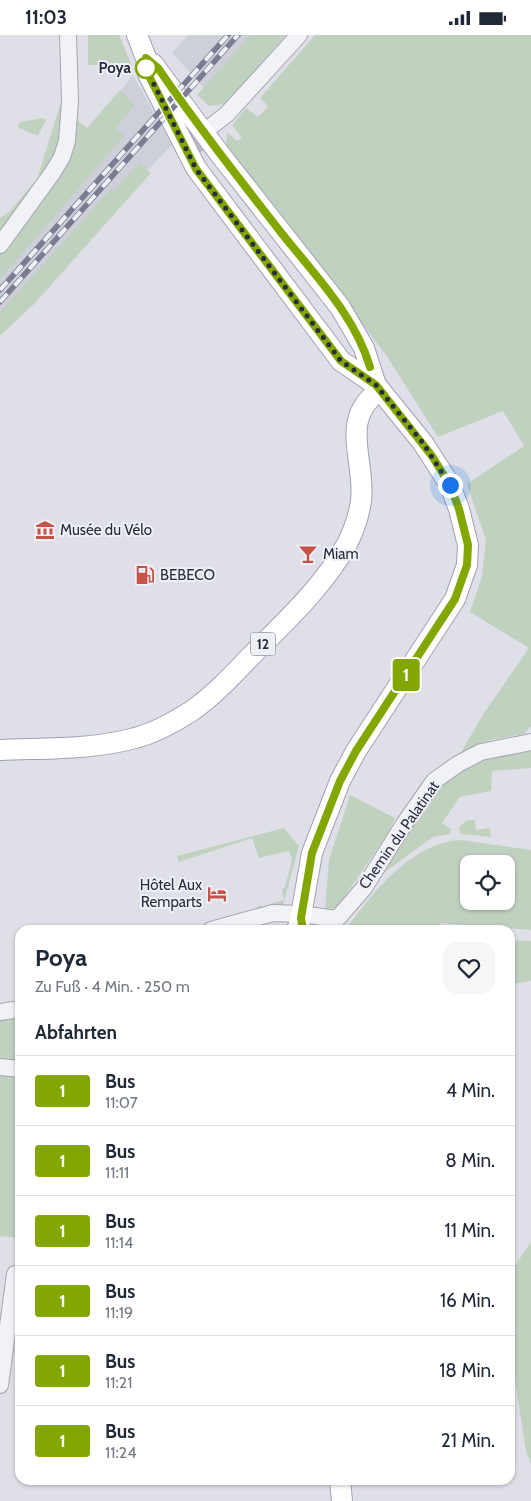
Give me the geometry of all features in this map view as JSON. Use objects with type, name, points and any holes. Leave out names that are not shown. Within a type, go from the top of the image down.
[{"type":"main road","points":[[136,35],[146,58],[147,72],[196,169],[341,361],[378,387]]},
{"type":"main road","points":[[146,58],[158,68],[204,133],[340,307],[364,348],[378,387]]},
{"type":"main road","points":[[205,157],[378,387],[423,443],[450,485],[459,509],[468,545],[462,583],[445,617],[356,751],[340,781],[312,853],[300,924]]},
{"type":"main road","name":"12","points":[[0,750],[102,745],[136,738],[186,714],[220,687],[320,581],[347,544],[361,501],[361,473],[356,444],[358,416],[367,399],[378,387]]},
{"type":"main road","points":[[340,1485],[342,1501]]},
{"type":"street","points":[[0,245],[62,157],[67,141],[70,116],[68,35]]},
{"type":"street","points":[[204,133],[227,114],[298,35]]},
{"type":"street","name":"Chemin du Palatinat","points":[[300,924],[337,919],[364,887],[399,831],[434,781],[458,764],[481,752],[531,742]]},
{"type":"street","points":[[229,925],[266,915],[300,924]]},
{"type":"street","points":[[0,1012],[15,1010]]},
{"type":"street","points":[[0,1067],[15,1068]]},
{"type":"street","points":[[0,1385],[15,1274]]},
{"type":"shaded area","points":[[188,35],[273,35],[216,101],[172,53]]},
{"type":"shaded area","points":[[133,75],[172,145],[0,323],[0,246]]},
{"type":"green space","points":[[88,35],[119,35],[132,66],[88,65]]},
{"type":"green space","points":[[250,35],[286,35],[226,104],[209,106],[197,95]]},
{"type":"green space","points":[[315,35],[531,35],[531,726],[524,734],[490,740],[460,754],[484,713],[529,648],[470,612],[482,576],[486,540],[467,484],[524,446],[503,411],[438,437],[386,355],[226,145],[227,132],[237,141],[242,138],[232,125],[246,108],[258,117],[268,106],[260,98]]},
{"type":"green space","points":[[120,90],[135,105],[115,128],[124,136],[0,279],[0,252],[75,134],[77,120],[87,128]]},
{"type":"green space","points":[[63,96],[58,151],[0,236],[0,218],[9,212],[37,179]]},
{"type":"green space","points":[[43,118],[46,120],[38,136],[17,127],[20,122]]},
{"type":"green space","points":[[139,163],[151,173],[35,303],[0,336],[0,312],[111,189],[113,191]]},
{"type":"green space","points":[[531,750],[531,768],[492,771],[491,791],[460,797],[442,823],[451,829],[450,834],[433,837],[378,877],[421,809],[442,785],[454,775],[481,761],[501,755]]},
{"type":"green space","points":[[350,795],[395,818],[390,830],[337,908],[325,909],[329,860]]},
{"type":"green space","points":[[467,820],[475,820],[476,830],[490,828],[491,837],[460,834],[459,827]]},
{"type":"green space","points":[[284,828],[299,846],[283,905],[280,907],[257,910],[258,905],[267,908],[269,904],[284,900],[282,890],[285,887],[292,860],[289,851],[259,858],[252,838],[179,862],[177,856]]},
{"type":"green space","points":[[461,840],[531,850],[531,930],[515,929],[515,925],[440,923],[440,925],[349,925],[381,886],[409,860],[425,850],[443,843]]},
{"type":"green space","points":[[515,940],[531,941],[531,981],[515,983]]},
{"type":"green space","points":[[15,1014],[15,1065],[0,1064],[0,1017]]},
{"type":"green space","points":[[0,1072],[15,1073],[15,1238],[0,1236]]},
{"type":"green space","points":[[531,1242],[531,1464],[526,1451],[515,1380],[515,1266]]},
{"type":"tunnel","points":[[177,108],[205,156]]},
{"type":"railway","points":[[0,290],[228,35]]},
{"type":"railway","points":[[0,302],[238,35]]},
{"type":"bus line","name":"1","points":[[301,925],[300,921],[303,900],[312,853],[340,781],[356,751],[455,599],[467,565],[468,545],[459,509],[442,470],[423,443],[376,385],[341,361],[196,169],[147,72],[146,58],[158,68],[180,102],[340,307],[364,348],[370,367]]},
{"type":"place","name":"Poya","points":[[146,68]]},
{"type":"place","name":"Musée du Vélo","points":[[45,530]]},
{"type":"place","name":"Miam","points":[[308,554]]},
{"type":"place","name":"BEBECO","points":[[145,575]]},
{"type":"place","name":"Hôtel Aux Remparts","points":[[217,894]]},
{"type":"route","points":[[146,68],[196,169],[341,361],[376,385],[423,443],[450,485]]}]
